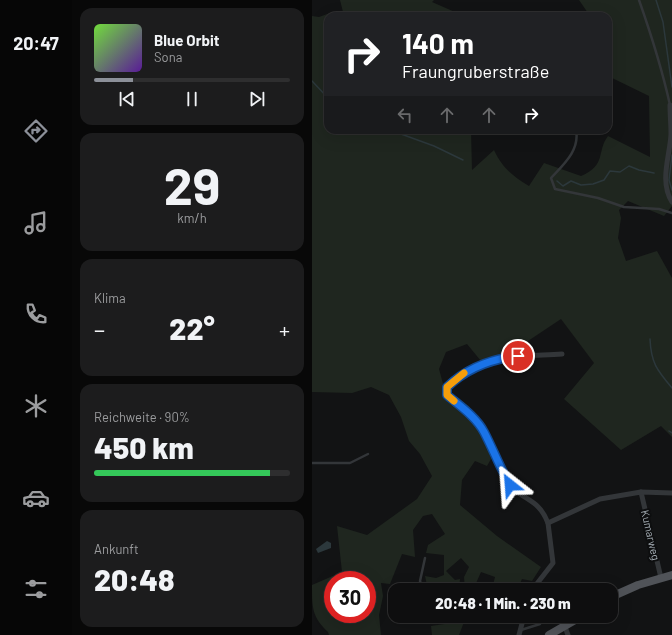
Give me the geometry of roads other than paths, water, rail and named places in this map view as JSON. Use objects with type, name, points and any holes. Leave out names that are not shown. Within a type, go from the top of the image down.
[{"type":"main road","points":[[618,594],[627,589],[672,575]]},
{"type":"main road","points":[[549,635],[567,631],[575,623]]},
{"type":"street","points":[[670,105],[671,134],[666,177],[667,190],[672,202]]},
{"type":"street","points":[[537,583],[553,563],[548,523],[541,508],[510,485],[495,457],[484,431],[470,414],[447,395],[447,387],[458,376],[471,369],[501,358],[562,354]]},
{"type":"street","points":[[548,523],[600,499],[641,492],[672,494]]},
{"type":"street","name":"Kumarweg","points":[[641,492],[661,578]]},
{"type":"street","points":[[520,633],[522,623]]},
{"type":"lane","points":[[640,0],[650,37],[659,60],[670,105]]},
{"type":"lane","points":[[576,134],[575,147],[571,156],[551,178],[555,189],[598,198],[624,207],[659,209],[672,213]]},
{"type":"lane","points":[[312,463],[350,463],[368,454]]},
{"type":"lane","points":[[421,583],[420,580],[425,558]]},
{"type":"lane","points":[[520,633],[540,624]]},
{"type":"waterway","points":[[656,0],[663,22],[672,87]]},
{"type":"waterway","points":[[312,81],[324,94]]},
{"type":"waterway","points":[[401,134],[434,146],[463,160]]},
{"type":"waterway","points":[[672,155],[669,180],[672,190]]},
{"type":"waterway","points":[[557,181],[563,186],[571,181],[581,185],[593,184],[604,180],[610,171],[620,172],[629,166],[654,173]]},
{"type":"waterway","points":[[650,339],[653,360],[662,376],[672,388]]}]
